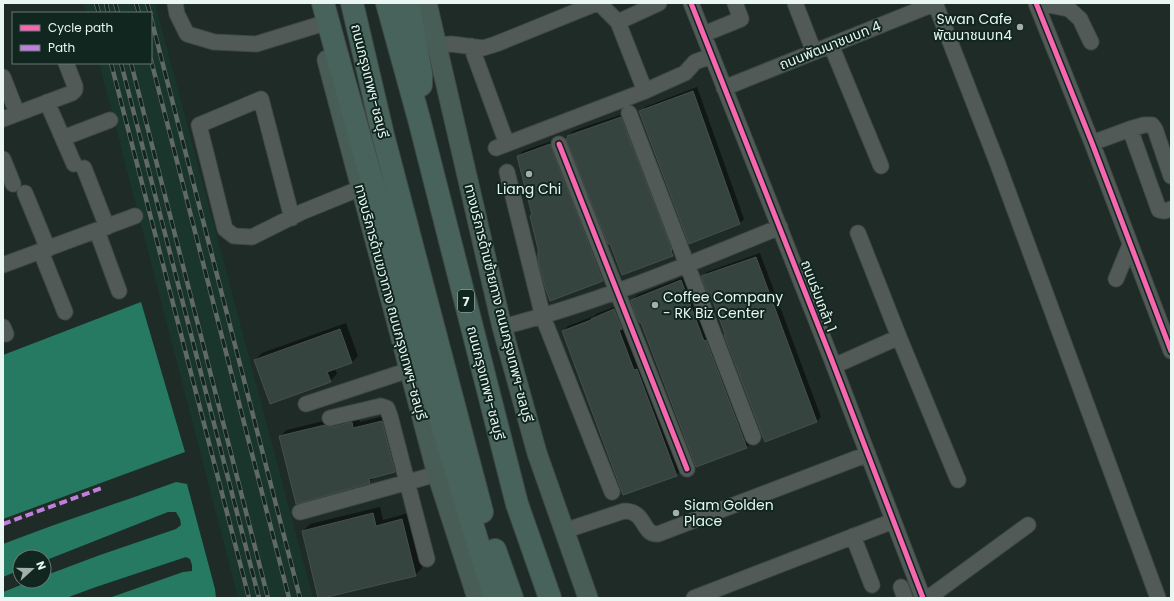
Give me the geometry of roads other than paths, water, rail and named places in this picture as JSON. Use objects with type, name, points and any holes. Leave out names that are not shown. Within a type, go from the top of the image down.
[{"type":"highway","points":[[322,3],[453,467],[495,598]]},
{"type":"highway","points":[[333,3],[359,90],[383,135]]},
{"type":"highway","name":"ถนนกรุงเทพฯ-ชลบุรี","points":[[352,3],[383,135],[483,514],[512,598]]},
{"type":"highway","name":"ถนนกรุงเทพฯ-ชลบุรี","points":[[387,3],[419,119],[517,504],[550,598]]},
{"type":"highway","points":[[408,3],[421,73],[419,119]]},
{"type":"main road","name":"ทางบริการด้านขวาทาง ถนนกรุงเทพฯ-ชลบุรี","points":[[312,3],[437,474],[477,598]]},
{"type":"main road","name":"ทางบริการด้านซ้ายทาง ถนนกรุงเทพฯ-ชลบุรี","points":[[427,3],[502,327],[537,453],[588,598]]},
{"type":"street","points":[[175,3],[177,14],[188,34],[214,42],[256,44],[318,25]]},
{"type":"street","points":[[437,45],[451,44],[483,48],[598,3],[618,22],[645,91]]},
{"type":"street","points":[[618,22],[659,3]]},
{"type":"street","name":"ถนนร่มเกล้า 1","points":[[690,3],[704,34],[711,56],[780,227],[923,598]]},
{"type":"street","points":[[704,34],[741,19],[735,3]]},
{"type":"street","points":[[795,3],[814,52]]},
{"type":"street","points":[[935,3],[997,162],[1158,598]]},
{"type":"street","name":"ถนนพัฒนาชนบท 4","points":[[724,88],[935,3]]},
{"type":"street","points":[[1037,3],[1069,9],[1080,19],[1091,42]]},
{"type":"street","points":[[1037,3],[1171,351]]},
{"type":"street","points":[[831,45],[881,166]]},
{"type":"street","points":[[471,46],[502,146],[645,91],[685,73],[695,62],[711,56]]},
{"type":"street","points":[[3,119],[72,93],[75,90],[75,86],[66,64]]},
{"type":"street","points":[[3,77],[17,113]]},
{"type":"street","points":[[292,218],[261,99],[199,125],[225,229],[234,236],[252,237],[361,188]]},
{"type":"street","points":[[47,102],[63,138],[79,166],[102,229],[119,291]]},
{"type":"street","points":[[629,113],[753,437]]},
{"type":"street","points":[[63,138],[110,120]]},
{"type":"street","points":[[1092,143],[1130,129],[1144,125],[1152,125],[1155,129],[1171,176]]},
{"type":"street","points":[[1130,129],[1159,210],[1165,211],[1171,209]]},
{"type":"street","points":[[559,144],[687,469]]},
{"type":"street","points":[[3,159],[19,188],[44,250],[65,312]]},
{"type":"street","points":[[507,172],[543,317],[612,492]]},
{"type":"street","points":[[3,265],[135,216]]},
{"type":"street","points":[[502,327],[543,317],[617,291],[780,227]]},
{"type":"street","points":[[858,233],[958,480]]},
{"type":"street","points":[[1116,279],[1130,245]]},
{"type":"street","points":[[834,366],[899,337]]},
{"type":"street","points":[[306,404],[409,370]]},
{"type":"street","points":[[330,418],[380,406],[387,408],[427,559]]},
{"type":"street","points":[[564,531],[624,511],[632,511],[638,515],[649,531],[654,534],[658,534],[868,454]]},
{"type":"street","points":[[300,512],[437,474]]},
{"type":"street","points":[[694,598],[728,592],[853,536],[893,521]]},
{"type":"street","points":[[928,598],[1028,525]]},
{"type":"street","points":[[853,536],[872,586]]},
{"type":"railway","points":[[96,3],[99,12]]},
{"type":"railway","points":[[106,3],[108,12]]},
{"type":"railway","points":[[115,3],[118,12]]},
{"type":"railway","points":[[136,3],[139,12]]},
{"type":"railway","points":[[147,3],[150,12]]},
{"type":"railway","points":[[152,22],[300,598]]},
{"type":"railway","points":[[111,64],[249,598]]},
{"type":"railway","points":[[121,64],[259,598]]},
{"type":"railway","points":[[131,64],[268,598]]},
{"type":"railway","points":[[152,64],[289,598]]},
{"type":"place","name":"Swan Cafe พัฒนาชนบท4","points":[[1020,27]]},
{"type":"place","name":"Liang Chi","points":[[529,174]]},
{"type":"place","name":"Coffee Company - RK Biz Center","points":[[655,305]]},
{"type":"place","name":"Siam Golden Place","points":[[676,513]]}]
